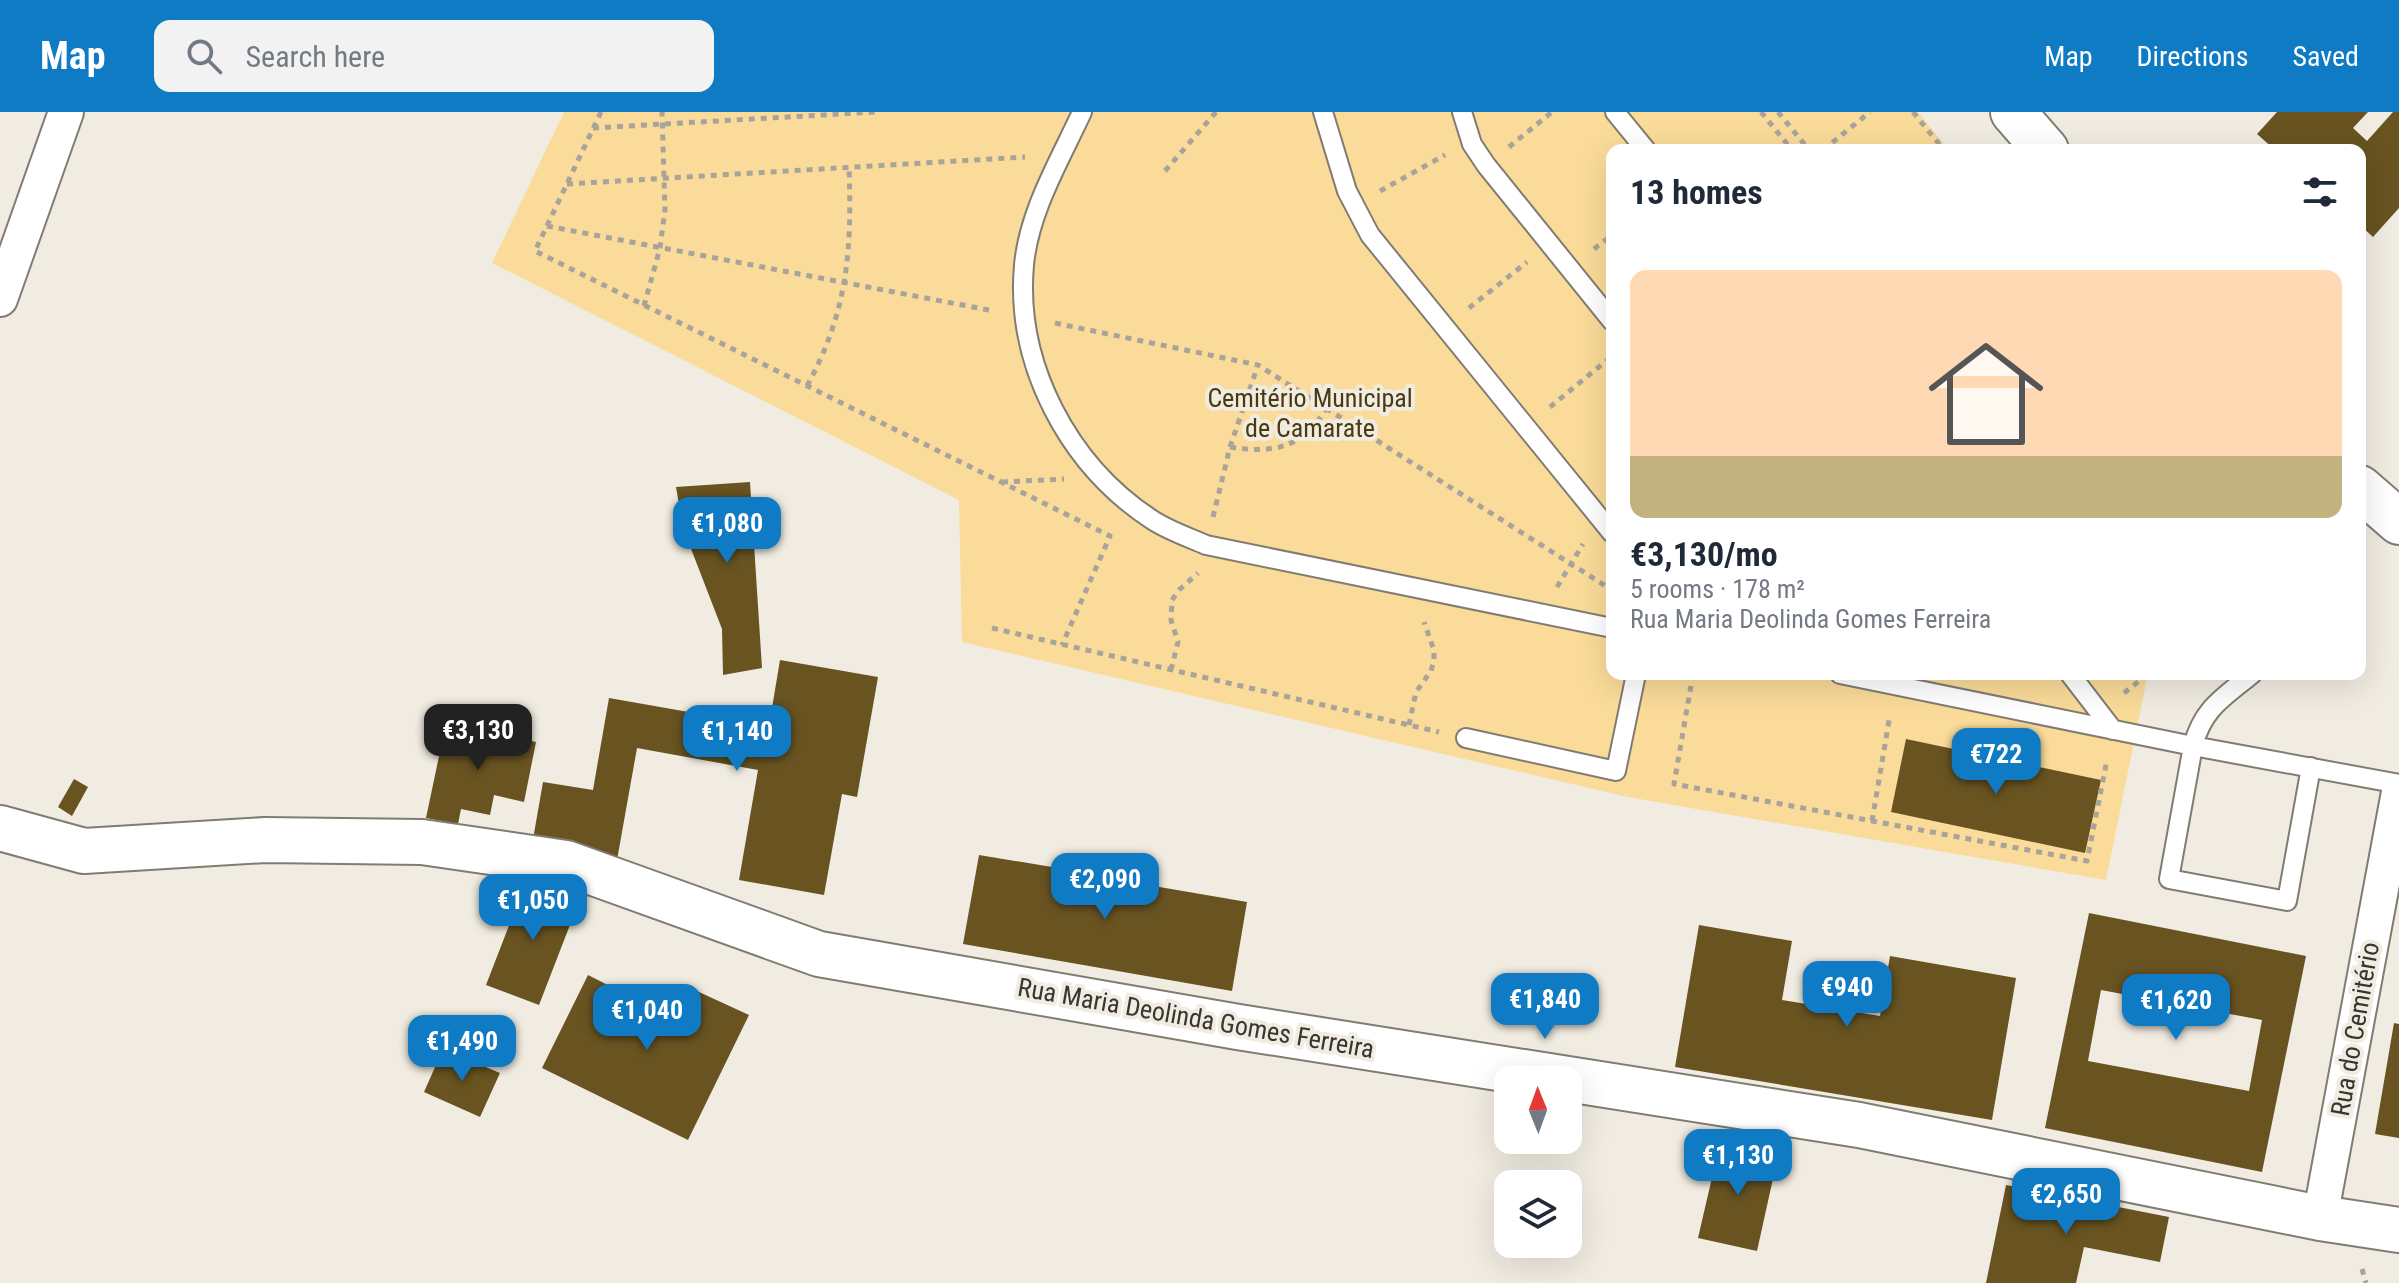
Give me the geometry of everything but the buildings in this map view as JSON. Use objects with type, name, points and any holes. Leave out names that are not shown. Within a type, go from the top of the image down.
[{"type":"street","points":[[0,299],[66,112]]},
{"type":"street","points":[[2013,112],[2041,144]]},
{"type":"street","points":[[2366,493],[2399,522]]},
{"type":"street","name":"Rua do Cemitério","points":[[2320,1218],[2399,792]]},
{"type":"street","name":"Rua Maria Deolinda Gomes Ferreira","points":[[0,828],[84,851],[265,840],[422,842],[566,863],[819,954],[1238,1027],[1859,1125],[2320,1218],[2399,1230]]},
{"type":"lane","points":[[1082,112],[1035,218],[1024,265],[1026,316],[1039,377],[1054,412],[1077,451],[1108,487],[1153,521],[1206,545],[1606,627]]},
{"type":"lane","points":[[1323,112],[1353,205],[1370,235],[1606,526]]},
{"type":"lane","points":[[1462,112],[1472,144],[1486,165],[1606,314]]},
{"type":"lane","points":[[1615,112],[1641,144]]},
{"type":"lane","points":[[1466,738],[1616,771],[1635,680]]},
{"type":"lane","points":[[1871,680],[2193,746],[2399,784]]},
{"type":"lane","points":[[2075,680],[2113,730]]},
{"type":"lane","points":[[2245,680],[2206,713],[2198,727],[2169,879],[2287,901],[2311,767]]},
{"type":"path","points":[[601,112],[535,251],[1110,536],[1062,645]]},
{"type":"path","points":[[644,306],[660,248],[665,210],[662,112]]},
{"type":"path","points":[[593,128],[876,112]]},
{"type":"path","points":[[1165,171],[1216,112]]},
{"type":"path","points":[[1486,165],[1552,112]]},
{"type":"path","points":[[1761,112],[1785,144]]},
{"type":"path","points":[[1778,112],[1804,144]]},
{"type":"path","points":[[1830,144],[1870,112]]},
{"type":"path","points":[[1913,112],[1939,144]]},
{"type":"path","points":[[1353,205],[1449,153]]},
{"type":"path","points":[[567,184],[1062,155]]},
{"type":"path","points":[[807,386],[833,330],[844,284],[850,250],[849,167]]},
{"type":"path","points":[[547,226],[1026,316],[1258,365],[1606,586]]},
{"type":"path","points":[[1445,328],[1531,259]]},
{"type":"path","points":[[1526,427],[1606,361]]},
{"type":"path","points":[[1230,447],[1268,449],[1298,441],[1319,421],[1326,409]]},
{"type":"path","points":[[1001,482],[1100,477]]},
{"type":"path","points":[[1542,613],[1584,543],[1606,532]]},
{"type":"path","points":[[1409,725],[1416,692],[1431,671],[1434,660],[1434,650],[1423,619],[1426,590]]},
{"type":"path","points":[[992,628],[1466,738]]},
{"type":"path","points":[[1692,680],[1674,784],[2087,861],[2120,697],[2141,680]]},
{"type":"path","points":[[1872,821],[1896,685]]},
{"type":"green space","name":"Cemitério Municipal de Camarate","points":[[564,112],[1918,112],[1944,144],[1606,144],[1606,680],[2147,680],[2106,880],[1628,797],[962,642],[959,500],[492,263]]}]
